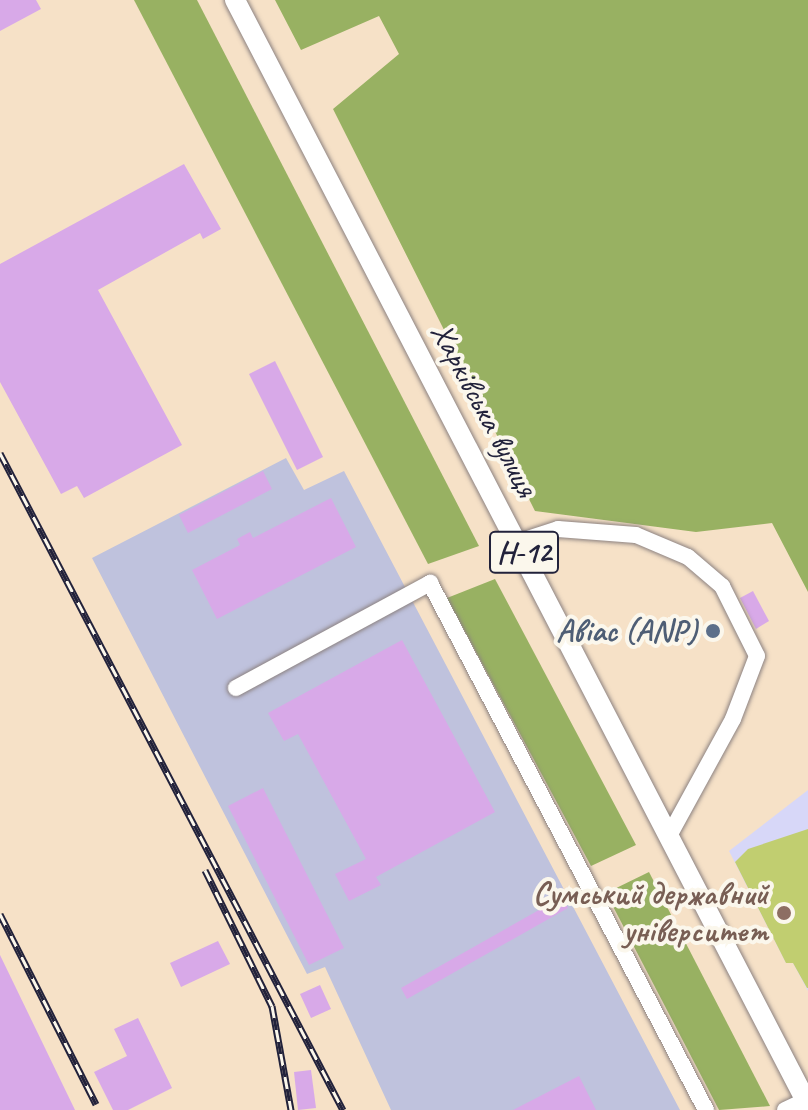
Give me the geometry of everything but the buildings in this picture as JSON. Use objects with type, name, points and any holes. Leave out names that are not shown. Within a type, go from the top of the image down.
[{"type":"main road","name":"Харківська вулиця","points":[[235,0],[807,1103]]},
{"type":"lane","points":[[518,542],[558,529],[636,535],[688,557],[722,586],[757,656],[733,719],[670,834]]},
{"type":"lane","points":[[236,688],[430,583],[706,1110]]},
{"type":"lane","points":[[785,1110],[807,1103]]},
{"type":"shaded area","points":[[286,458],[304,490],[344,471],[680,1110],[391,1110],[325,967],[307,974],[92,558]]},
{"type":"shaded area","name":"Сумський державний університет","points":[[808,790],[808,991],[793,963],[786,963],[729,851]]},
{"type":"green space","points":[[134,0],[197,0],[479,546],[428,564]]},
{"type":"green space","points":[[275,0],[808,0],[808,592],[772,523],[696,532],[535,511],[333,109],[399,54],[379,16],[301,50]]},
{"type":"green space","points":[[495,579],[636,845],[591,866],[447,598]]},
{"type":"green space","name":"Сумський державний університет","points":[[808,829],[807,988],[793,963],[786,963],[735,862],[748,849]]},
{"type":"green space","points":[[649,872],[770,1106],[719,1110],[606,893]]},
{"type":"railway","points":[[0,453],[343,1110]]},
{"type":"railway","points":[[205,870],[272,1006],[291,1110]]},
{"type":"railway","points":[[0,914],[96,1104]]},
{"type":"place","name":"Авіас (ANP)","points":[[713,631]]},
{"type":"place","name":"Сумський державний університет","points":[[784,913]]}]
